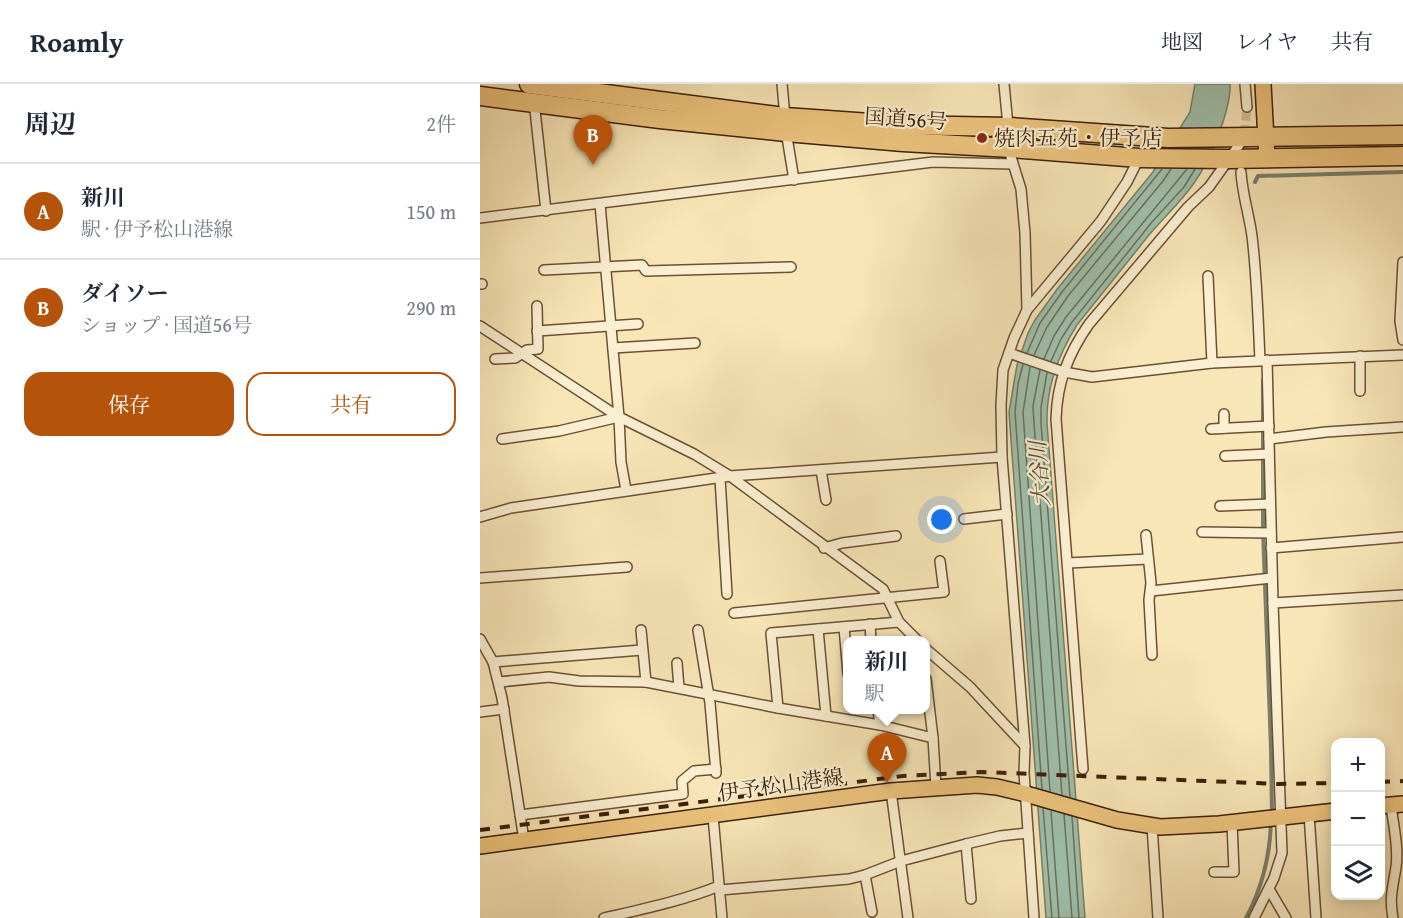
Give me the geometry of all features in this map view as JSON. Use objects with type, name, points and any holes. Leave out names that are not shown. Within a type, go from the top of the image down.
[{"type":"highway","name":"国道56号","points":[[480,96],[532,88],[660,119],[786,124],[1009,127],[1168,138],[1403,135]]},
{"type":"highway","name":"国道56号","points":[[786,124],[1011,156],[1143,158],[1229,163],[1267,158],[1403,156]]},
{"type":"main road","points":[[1263,84],[1267,158]]},
{"type":"main road","name":"伊予松山港線","points":[[480,846],[891,791],[977,785],[997,787],[1117,820],[1152,826],[1232,823],[1331,811]]},
{"type":"street","points":[[782,84],[794,180]]},
{"type":"street","points":[[1004,84],[1011,156],[1021,189],[1025,232],[1027,310]]},
{"type":"street","points":[[1245,84],[1247,107]]},
{"type":"street","points":[[532,88],[546,211]]},
{"type":"street","points":[[1083,769],[1056,419],[1061,371],[1089,324],[1188,207],[1229,163],[1237,136]]},
{"type":"street","points":[[480,218],[933,162],[1011,156]]},
{"type":"street","points":[[1034,918],[1025,746],[1002,457],[1001,387],[1003,370],[1027,310],[1101,221],[1143,158]]},
{"type":"street","points":[[1229,163],[1241,183],[1250,220],[1269,426],[1282,854],[1269,889],[1254,918]]},
{"type":"street","points":[[600,204],[621,462],[626,490]]},
{"type":"street","points":[[1403,262],[1400,321],[1403,340]]},
{"type":"street","points":[[544,270],[642,266],[646,271],[791,267]]},
{"type":"street","points":[[1208,276],[1212,363]]},
{"type":"street","points":[[495,359],[515,358],[528,350],[538,349],[537,306]]},
{"type":"street","points":[[537,331],[638,324]]},
{"type":"street","points":[[480,326],[619,417],[694,454],[730,476],[824,548],[883,589],[899,622],[913,636]]},
{"type":"street","points":[[613,348],[695,343]]},
{"type":"street","points":[[1011,354],[1061,371],[1092,377],[1212,363],[1403,355]]},
{"type":"street","points":[[1360,356],[1360,391]]},
{"type":"street","points":[[1224,414],[1224,428]]},
{"type":"street","points":[[502,439],[560,431],[619,417]]},
{"type":"street","points":[[1211,429],[1269,426]]},
{"type":"street","points":[[1269,439],[1326,432],[1403,427]]},
{"type":"street","points":[[1225,456],[1269,454]]},
{"type":"street","points":[[480,517],[511,508],[730,476],[1002,457]]},
{"type":"street","points":[[821,470],[826,500]]},
{"type":"street","points":[[720,478],[727,594]]},
{"type":"street","points":[[1220,506],[1270,504]]},
{"type":"street","points":[[964,519],[1007,514]]},
{"type":"street","points":[[1202,532],[1271,533]]},
{"type":"street","points":[[1146,535],[1151,583],[1149,600],[1152,655]]},
{"type":"street","points":[[824,548],[842,543],[896,536]]},
{"type":"street","points":[[1271,548],[1403,537]]},
{"type":"street","points":[[1068,563],[1148,559]]},
{"type":"street","points":[[734,614],[944,592],[940,561]]},
{"type":"street","points":[[480,578],[627,567]]},
{"type":"street","points":[[1151,591],[1272,578]]},
{"type":"street","points":[[1273,603],[1403,595]]},
{"type":"street","points":[[778,708],[771,633],[899,622]]},
{"type":"street","points":[[870,624],[871,636]]},
{"type":"street","points":[[844,627],[845,636]]},
{"type":"street","points":[[818,629],[826,716]]},
{"type":"street","points":[[641,630],[646,682]]},
{"type":"street","points":[[520,815],[683,794],[682,781],[694,771],[716,771],[708,694],[698,630]]},
{"type":"street","points":[[480,639],[493,662],[499,681],[524,840]]},
{"type":"street","points":[[493,662],[642,650]]},
{"type":"street","points":[[930,652],[970,687],[1025,746]]},
{"type":"street","points":[[677,663],[679,688]]},
{"type":"street","points":[[499,681],[549,677],[579,681],[646,682],[879,725],[933,738]]},
{"type":"street","points":[[480,712],[504,709]]},
{"type":"street","points":[[930,713],[936,787]]},
{"type":"street","points":[[851,714],[852,721]]},
{"type":"street","points":[[878,714],[879,725]]},
{"type":"street","points":[[891,791],[908,918]]},
{"type":"street","points":[[1391,805],[1396,850],[1396,866],[1389,901],[1393,918]]},
{"type":"street","points":[[1309,814],[1316,918]]},
{"type":"street","points":[[713,816],[722,918]]},
{"type":"street","points":[[1214,872],[1234,872],[1232,823]]},
{"type":"street","points":[[1152,826],[1158,918]]},
{"type":"street","points":[[604,918],[661,905],[719,888],[839,881],[865,875],[901,861],[966,844],[1028,833]]},
{"type":"street","points":[[966,844],[971,899]]},
{"type":"street","points":[[865,875],[872,912]]},
{"type":"street","points":[[1269,889],[1286,918]]},
{"type":"water","name":"大谷川","points":[[1195,84],[1230,84],[1227,107],[1213,149],[1189,190],[1149,235],[1077,325],[1064,348],[1051,384],[1047,423],[1085,918],[1046,918],[1009,412],[1017,365],[1035,320],[1058,288],[1153,172],[1190,112]]},
{"type":"waterway","points":[[1255,182],[1258,176],[1403,172]]},
{"type":"waterway","points":[[1263,380],[1263,530],[1272,815]]},
{"type":"waterway","points":[[1246,918],[1257,895],[1264,872],[1271,822]]},
{"type":"tunnel","points":[[1242,161],[1247,107]]},
{"type":"railway","points":[[480,830],[903,776],[983,772],[1279,784],[1331,783]]},
{"type":"railway","points":[[1385,782],[1403,781]]},
{"type":"place","name":"焼肉五苑・伊予店","points":[[982,138]]},
{"type":"place","name":"ダイソー","points":[[593,165]]},
{"type":"place","name":"新川","points":[[887,783]]}]
